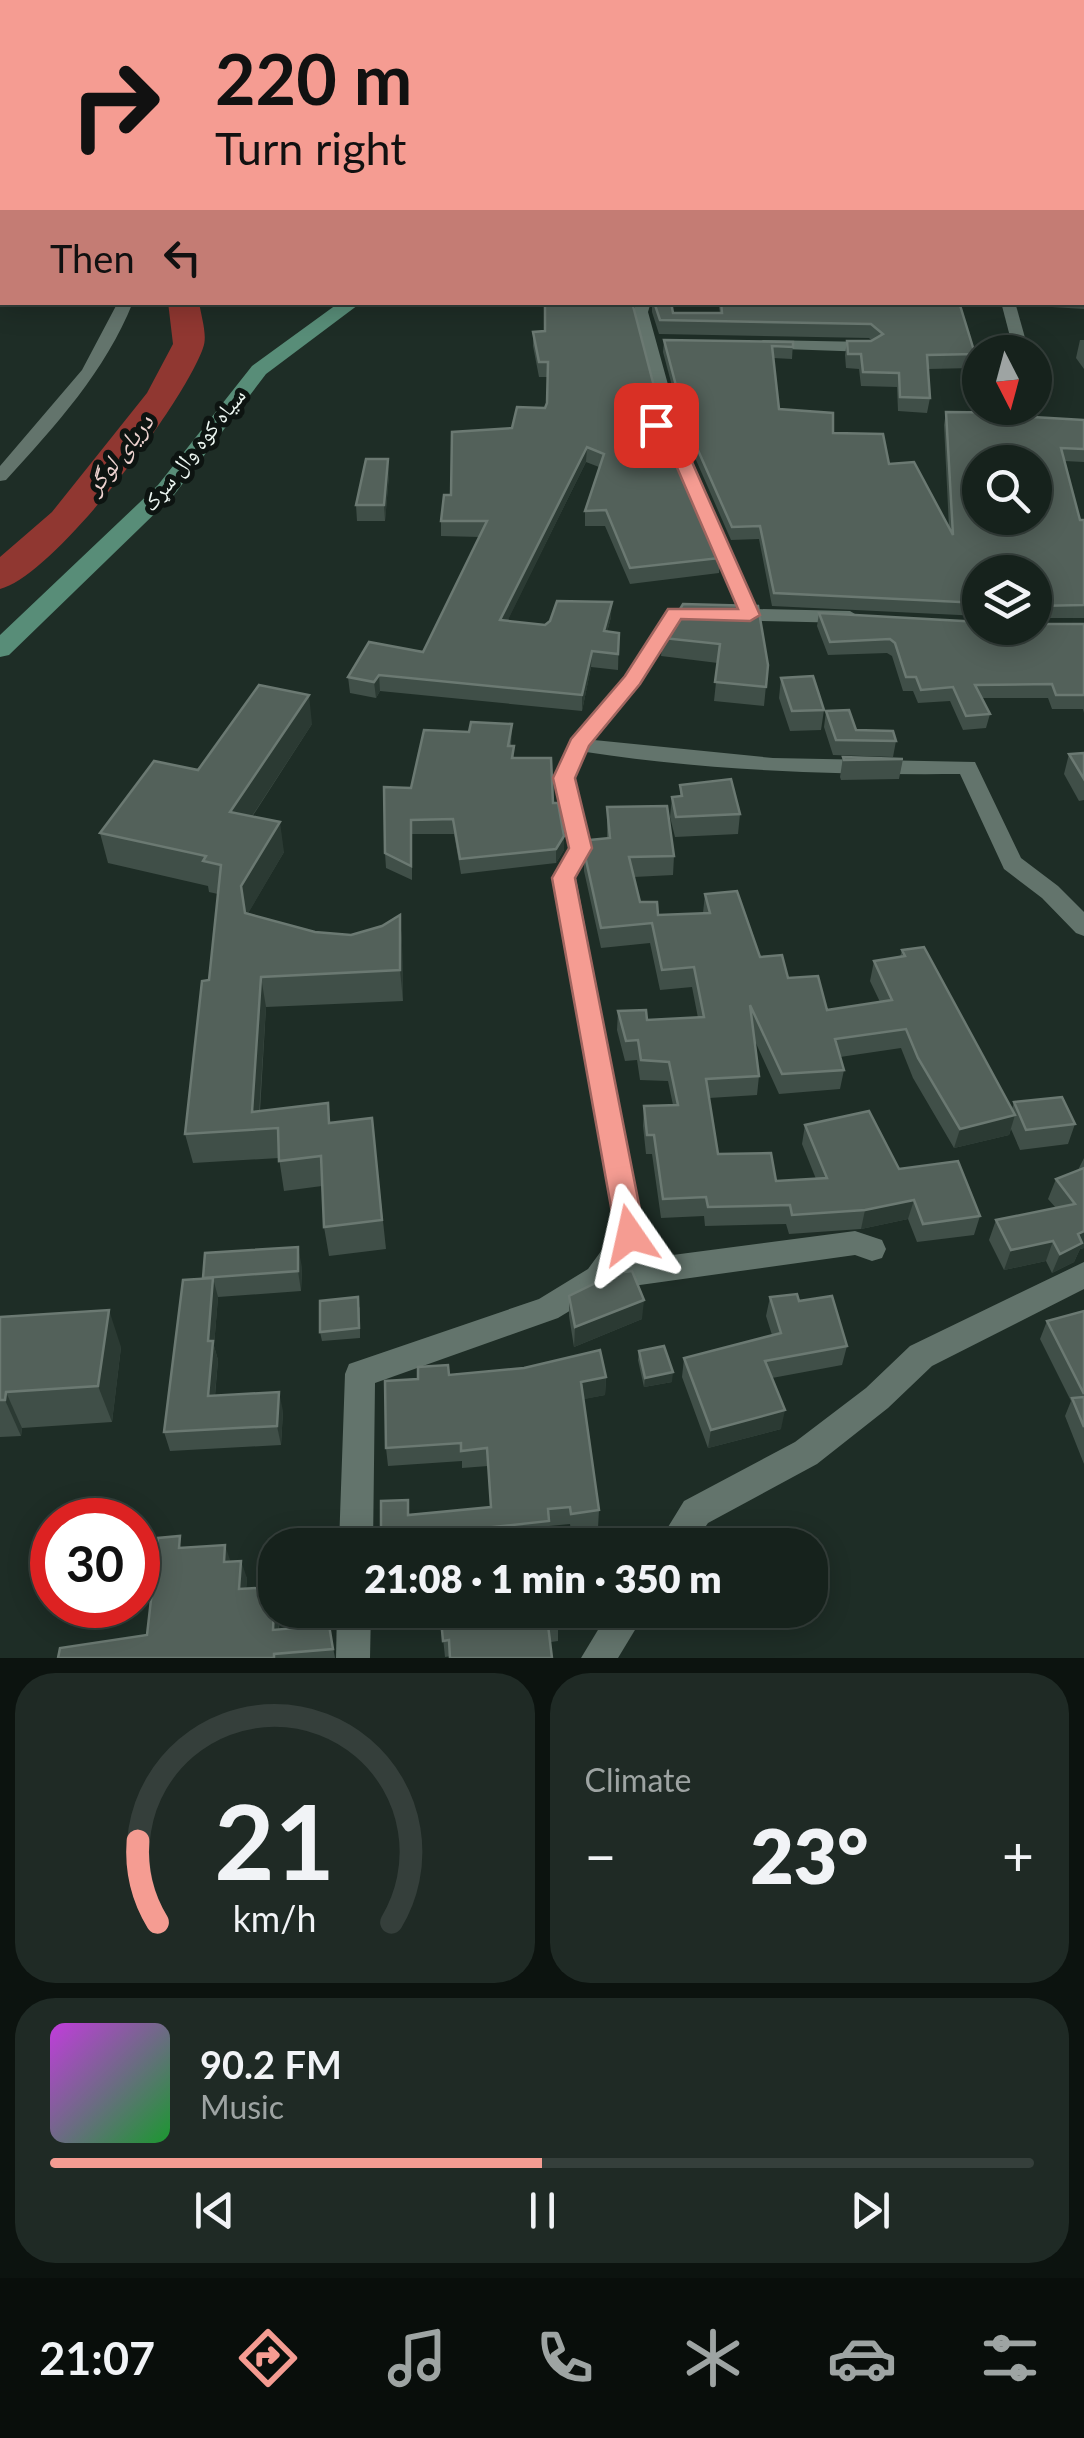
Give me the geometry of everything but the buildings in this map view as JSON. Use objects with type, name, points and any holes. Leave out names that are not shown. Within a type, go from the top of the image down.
[{"type":"street","points":[[0,476],[52,422],[116,332],[125,305]]},
{"type":"street","name":"سیاه کوه وال سړک","points":[[0,650],[166,490],[259,370],[349,305]]},
{"type":"street","points":[[643,305],[640,312],[661,343],[667,410],[656,425],[684,462],[750,615]]},
{"type":"street","points":[[1009,305],[1017,335]]},
{"type":"street","points":[[743,344],[869,347]]},
{"type":"street","points":[[356,1528],[360,1374],[548,1309],[598,1278],[630,1235],[564,878],[580,848],[564,778],[579,744],[632,680],[674,613],[874,618]]},
{"type":"street","points":[[579,744],[672,760],[808,769],[967,768],[1012,863],[1050,892],[1084,927]]},
{"type":"street","points":[[598,1278],[855,1243],[872,1249]]},
{"type":"street","points":[[685,1528],[696,1512],[806,1453],[877,1398],[922,1356],[1084,1275]]},
{"type":"street","points":[[353,1658],[354,1628]]},
{"type":"street","points":[[598,1658],[618,1628]]},
{"type":"waterway","name":"دریای لوگر","points":[[0,577],[65,520],[163,396],[189,344],[183,305]]},
{"type":"route","points":[[630,1235],[564,878],[580,848],[564,778],[579,744],[632,680],[674,613],[750,615],[684,462],[656,425]]}]
